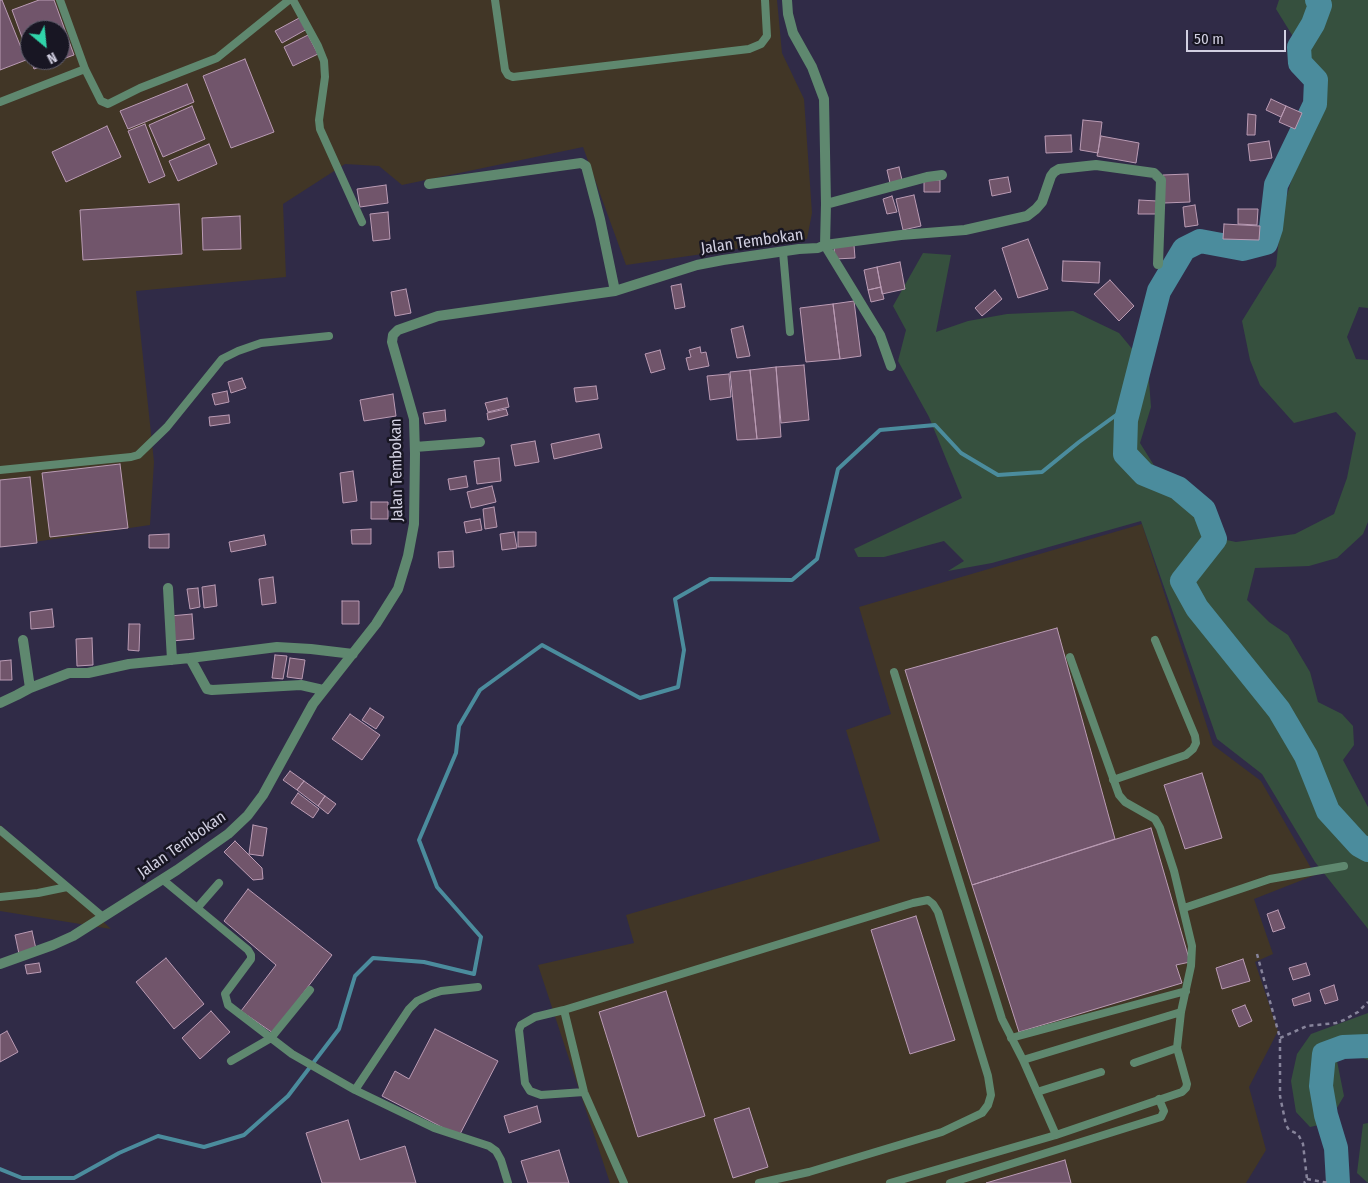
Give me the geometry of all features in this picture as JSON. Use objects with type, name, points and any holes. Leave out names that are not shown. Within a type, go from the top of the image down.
[{"type":"street","name":"Jalan Tembokan","points":[[0,964],[73,936],[228,834],[248,814],[263,795],[292,738],[313,704],[316,688],[353,654],[376,624],[398,589],[408,556],[414,524],[415,447],[414,419],[392,342],[393,335],[398,330],[438,316],[615,291],[696,265],[799,248],[818,248],[826,245],[824,99],[812,67],[793,33],[788,14],[787,0]]},
{"type":"street","points":[[429,184],[581,163],[586,166],[598,210],[615,291]]},
{"type":"street","points":[[890,366],[880,335],[826,245],[901,235],[966,230],[1027,216],[1042,202],[1054,172],[1059,169],[1096,165],[1154,173],[1161,180],[1158,264]]},
{"type":"street","points":[[826,204],[927,177],[942,175]]},
{"type":"street","points":[[415,447],[480,442]]},
{"type":"street","points":[[168,588],[172,660]]},
{"type":"street","points":[[23,640],[30,688]]},
{"type":"street","points":[[0,703],[30,688],[69,673],[88,673],[129,664],[277,647],[353,654]]},
{"type":"street","points":[[190,658],[205,687],[212,690],[316,688]]},
{"type":"lane","points":[[60,0],[85,69],[101,101],[108,104],[140,88],[217,58],[288,0]]},
{"type":"lane","points":[[293,0],[324,61],[325,77],[319,120],[320,129],[362,222]]},
{"type":"lane","points":[[495,0],[505,70],[508,75],[513,77],[749,49],[761,44],[767,36],[765,0]]},
{"type":"lane","points":[[0,102],[85,69]]},
{"type":"lane","points":[[783,252],[790,332]]},
{"type":"lane","points":[[0,470],[138,455],[168,427],[222,359],[238,350],[261,343],[329,336]]},
{"type":"lane","points":[[1113,780],[1186,755],[1193,749],[1196,743],[1195,736],[1155,640]]},
{"type":"lane","points":[[890,1183],[1056,1135],[1182,1092],[1186,1088],[1187,1084],[1177,1048],[1180,1012],[1191,966],[1192,946],[1184,908],[1160,828],[1155,819],[1125,802],[1119,795],[1070,657]]},
{"type":"lane","points":[[894,672],[999,1009],[1056,1135]]},
{"type":"lane","points":[[0,830],[103,917]]},
{"type":"lane","points":[[1184,908],[1270,879],[1344,866]]},
{"type":"lane","points":[[162,879],[198,907],[248,950],[251,955],[252,960],[225,994],[228,1005],[292,1054],[355,1090],[434,1128],[489,1146],[496,1151],[508,1183]]},
{"type":"lane","points":[[198,907],[219,883]]},
{"type":"lane","points":[[0,897],[38,894],[67,887]]},
{"type":"lane","points":[[584,1092],[541,1095],[530,1091],[525,1082],[519,1030],[521,1025],[535,1018],[928,900],[938,912],[988,1076],[991,1095],[988,1105],[982,1113],[942,1132],[809,1172],[760,1183]]},
{"type":"lane","points":[[355,1090],[409,1009],[417,1001],[441,991],[478,987]]},
{"type":"lane","points":[[231,1061],[271,1038],[310,990]]},
{"type":"lane","points":[[1011,1038],[1186,991]]},
{"type":"lane","points":[[564,1010],[584,1092],[624,1183]]},
{"type":"lane","points":[[1023,1060],[1180,1012]]},
{"type":"lane","points":[[1134,1063],[1177,1048]]},
{"type":"lane","points":[[1038,1092],[1100,1072]]},
{"type":"lane","points":[[950,1183],[1161,1117],[1164,1111],[1159,1099]]},
{"type":"path","points":[[1257,954],[1280,1038],[1281,1106],[1286,1126],[1301,1138],[1307,1179],[1304,1183]]},
{"type":"path","points":[[1280,1038],[1307,1026],[1344,1020],[1358,1012],[1368,1002]]},
{"type":"path","points":[[1307,1179],[1328,1182]]},
{"type":"shaded area","points":[[0,0],[777,0],[782,53],[804,99],[812,213],[807,239],[626,265],[583,147],[402,185],[379,166],[345,164],[283,204],[286,277],[136,291],[154,462],[150,525],[0,547]]},
{"type":"shaded area","points":[[1142,524],[1213,745],[1261,781],[1315,875],[1254,899],[1273,954],[1255,962],[1278,1031],[1249,1087],[1266,1150],[1246,1183],[610,1183],[538,965],[634,943],[626,915],[880,841],[846,730],[891,714],[859,607]]},
{"type":"shaded area","points":[[0,825],[111,929],[0,911]]},
{"type":"green space","points":[[1279,0],[1368,0],[1368,308],[1359,307],[1347,337],[1356,359],[1368,360],[1368,522],[1363,534],[1337,558],[1309,566],[1255,568],[1247,600],[1269,622],[1288,635],[1310,672],[1318,702],[1342,714],[1353,726],[1354,745],[1343,760],[1368,807],[1368,929],[1315,862],[1262,774],[1217,739],[1141,521],[992,563],[948,571],[964,561],[944,541],[884,557],[858,557],[854,549],[962,498],[929,417],[898,361],[906,330],[893,306],[923,253],[951,255],[936,332],[968,321],[1007,314],[1073,311],[1119,333],[1148,368],[1151,407],[1140,443],[1155,467],[1190,485],[1206,517],[1208,536],[1236,542],[1295,534],[1334,514],[1347,478],[1356,433],[1336,412],[1294,423],[1260,385],[1250,360],[1242,321],[1276,266],[1282,212],[1306,131],[1309,87],[1297,43],[1276,9]]},
{"type":"green space","points":[[1368,1013],[1368,1060],[1351,1053],[1337,1061],[1344,1096],[1328,1123],[1310,1127],[1296,1112],[1291,1081],[1297,1054],[1311,1034]]},
{"type":"green space","points":[[1368,1123],[1368,1183],[1357,1173],[1363,1124]]},
{"type":"building","points":[[0,0],[2,0],[20,45],[20,62],[0,70]]},
{"type":"building","points":[[39,0],[54,0],[61,20],[20,20],[20,32],[12,10]]},
{"type":"building","points":[[301,17],[307,29],[282,43],[275,31]]},
{"type":"building","points":[[308,35],[318,54],[293,66],[284,47]]},
{"type":"building","points":[[70,44],[74,55],[70,56]]},
{"type":"building","points":[[245,59],[274,132],[231,148],[203,76]]},
{"type":"building","points":[[187,84],[194,102],[128,129],[120,111]]},
{"type":"building","points":[[1271,99],[1286,106],[1281,117],[1266,110]]},
{"type":"building","points":[[192,106],[205,139],[163,157],[149,125]]},
{"type":"building","points":[[1286,106],[1302,113],[1295,129],[1279,122]]},
{"type":"building","points":[[1248,114],[1256,115],[1255,135],[1247,135]]},
{"type":"building","points":[[1083,120],[1102,122],[1098,153],[1080,150]]},
{"type":"building","points":[[145,124],[165,176],[149,183],[128,131]]},
{"type":"building","points":[[107,126],[121,157],[66,182],[52,152]]},
{"type":"building","points":[[1071,135],[1072,152],[1046,153],[1045,136]]},
{"type":"building","points":[[1101,136],[1139,143],[1136,163],[1097,156]]},
{"type":"building","points":[[1269,141],[1272,158],[1250,161],[1248,144]]},
{"type":"building","points":[[209,144],[217,164],[178,181],[169,161]]},
{"type":"building","points":[[899,167],[902,180],[890,183],[887,170]]},
{"type":"building","points":[[1188,174],[1190,202],[1164,203],[1163,175]]},
{"type":"building","points":[[1008,177],[1011,192],[992,196],[989,180]]},
{"type":"building","points":[[924,180],[940,180],[940,192],[924,192]]},
{"type":"building","points":[[386,185],[388,203],[360,207],[357,189]]},
{"type":"building","points":[[914,195],[921,226],[903,230],[896,199]]},
{"type":"building","points":[[892,196],[897,212],[887,214],[883,199]]},
{"type":"building","points":[[1139,200],[1157,201],[1156,214],[1138,214]]},
{"type":"building","points":[[179,204],[182,254],[83,260],[80,210]]},
{"type":"building","points":[[1195,205],[1198,225],[1185,227],[1183,207]]},
{"type":"building","points":[[1238,209],[1258,209],[1257,225],[1238,224]]},
{"type":"building","points":[[388,212],[390,239],[373,241],[370,214]]},
{"type":"building","points":[[240,216],[241,249],[203,250],[202,218]]},
{"type":"building","points":[[1224,224],[1260,226],[1259,240],[1223,239]]},
{"type":"building","points":[[1028,239],[1048,289],[1018,298],[1002,248]]},
{"type":"building","points":[[854,245],[855,258],[835,259],[834,247]]},
{"type":"building","points":[[1063,261],[1100,262],[1099,283],[1062,281]]},
{"type":"building","points":[[900,262],[905,289],[882,294],[877,267]]},
{"type":"building","points":[[877,267],[881,287],[868,290],[864,270]]},
{"type":"building","points":[[1110,280],[1134,306],[1119,321],[1094,294]]},
{"type":"building","points":[[681,284],[685,307],[675,309],[671,286]]},
{"type":"building","points":[[881,287],[884,299],[871,302],[868,290]]},
{"type":"building","points":[[406,289],[411,313],[395,316],[391,292]]},
{"type":"building","points":[[995,290],[1002,299],[982,316],[975,308]]},
{"type":"building","points":[[854,301],[861,356],[840,359],[833,304]]},
{"type":"building","points":[[833,304],[840,359],[806,362],[800,308]]},
{"type":"building","points":[[743,326],[750,356],[737,358],[731,329]]},
{"type":"building","points":[[700,347],[701,353],[706,352],[709,366],[689,370],[686,358],[691,357],[689,350]]},
{"type":"building","points":[[660,350],[665,369],[651,373],[645,354]]},
{"type":"building","points":[[804,365],[809,420],[781,423],[776,367]]},
{"type":"building","points":[[776,367],[781,437],[757,439],[750,370]]},
{"type":"building","points":[[750,370],[757,439],[737,440],[730,372]]},
{"type":"building","points":[[729,374],[731,397],[710,400],[707,376]]},
{"type":"building","points":[[242,378],[246,388],[231,393],[228,382]]},
{"type":"building","points":[[596,386],[598,399],[576,402],[574,388]]},
{"type":"building","points":[[227,391],[229,402],[215,405],[212,394]]},
{"type":"building","points":[[393,394],[396,416],[364,421],[360,400]]},
{"type":"building","points":[[507,398],[509,407],[488,412],[485,403]]},
{"type":"building","points":[[506,409],[508,415],[488,420],[487,413]]},
{"type":"building","points":[[445,410],[446,421],[425,424],[423,413]]},
{"type":"building","points":[[229,415],[230,423],[210,426],[209,417]]},
{"type":"building","points":[[599,434],[602,448],[554,459],[551,444]]},
{"type":"building","points":[[535,441],[539,462],[515,466],[511,445]]},
{"type":"building","points":[[499,458],[501,481],[477,484],[474,461]]},
{"type":"building","points":[[120,464],[128,528],[50,537],[42,473]]},
{"type":"building","points":[[353,471],[357,501],[343,503],[340,473]]},
{"type":"building","points":[[466,476],[468,487],[450,490],[448,479]]},
{"type":"building","points":[[30,477],[37,543],[0,547],[0,480]]},
{"type":"building","points":[[492,486],[496,502],[471,508],[467,492]]},
{"type":"building","points":[[371,502],[388,502],[388,519],[371,519]]},
{"type":"building","points":[[494,507],[497,527],[485,529],[483,509]]},
{"type":"building","points":[[480,519],[482,530],[466,533],[464,522]]},
{"type":"building","points":[[371,529],[371,544],[352,544],[351,530]]},
{"type":"building","points":[[514,532],[517,548],[502,550],[500,534]]},
{"type":"building","points":[[518,532],[536,532],[536,546],[518,547]]},
{"type":"building","points":[[169,534],[169,548],[149,548],[149,535]]},
{"type":"building","points":[[264,535],[266,545],[231,552],[229,542]]},
{"type":"building","points":[[453,551],[454,567],[439,568],[438,552]]},
{"type":"building","points":[[273,577],[276,603],[262,605],[259,579]]},
{"type":"building","points":[[215,585],[217,606],[204,608],[202,587]]},
{"type":"building","points":[[198,588],[200,607],[190,609],[187,589]]},
{"type":"building","points":[[342,601],[359,601],[359,624],[342,624]]},
{"type":"building","points":[[52,609],[54,627],[31,629],[30,612]]},
{"type":"building","points":[[192,614],[194,639],[172,641],[170,616]]},
{"type":"building","points":[[129,624],[140,624],[139,651],[128,650]]},
{"type":"building","points":[[1057,628],[1115,839],[972,885],[905,670]]},
{"type":"building","points":[[92,638],[93,665],[77,666],[76,639]]},
{"type":"building","points":[[275,655],[287,656],[283,679],[272,678]]},
{"type":"building","points":[[290,658],[305,660],[302,679],[287,677]]},
{"type":"building","points":[[11,660],[12,680],[0,680],[0,661]]},
{"type":"building","points":[[370,708],[384,717],[376,729],[362,720]]},
{"type":"building","points":[[350,714],[380,735],[362,760],[332,739]]},
{"type":"building","points":[[290,771],[304,781],[297,790],[283,780]]},
{"type":"building","points":[[1202,773],[1222,838],[1185,849],[1164,785]]},
{"type":"building","points":[[304,781],[325,796],[318,806],[297,790]]},
{"type":"building","points":[[298,793],[319,809],[313,818],[291,803]]},
{"type":"building","points":[[325,796],[336,804],[328,814],[318,806]]},
{"type":"building","points":[[253,825],[267,828],[263,856],[249,854]]},
{"type":"building","points":[[1151,828],[1190,962],[1176,965],[1182,983],[1019,1032],[972,885]]},
{"type":"building","points":[[235,841],[262,868],[263,879],[253,880],[224,852]]},
{"type":"building","points":[[248,889],[332,955],[273,1033],[241,1011],[276,965],[224,921]]},
{"type":"building","points":[[1278,910],[1285,928],[1273,932],[1267,914]]},
{"type":"building","points":[[916,916],[955,1040],[910,1054],[871,930]]},
{"type":"building","points":[[32,931],[36,949],[19,954],[15,935]]},
{"type":"building","points":[[166,958],[204,1004],[174,1029],[136,982]]},
{"type":"building","points":[[1243,959],[1250,981],[1222,989],[1216,968]]},
{"type":"building","points":[[39,963],[41,972],[27,974],[25,965]]},
{"type":"building","points":[[1306,963],[1310,975],[1293,980],[1289,968]]},
{"type":"building","points":[[1334,985],[1338,1000],[1325,1004],[1320,990]]},
{"type":"building","points":[[666,991],[705,1116],[638,1137],[599,1012]]},
{"type":"building","points":[[1309,993],[1311,1001],[1294,1006],[1292,999]]},
{"type":"building","points":[[1245,1005],[1252,1021],[1239,1027],[1232,1010]]},
{"type":"building","points":[[211,1011],[230,1032],[200,1059],[182,1038]]},
{"type":"building","points":[[435,1029],[498,1061],[459,1136],[382,1096],[395,1071],[409,1079]]},
{"type":"building","points":[[7,1031],[18,1052],[0,1062],[0,1035]]},
{"type":"building","points":[[537,1106],[541,1122],[509,1133],[504,1116]]},
{"type":"building","points":[[749,1108],[768,1167],[733,1178],[714,1119]]},
{"type":"building","points":[[348,1120],[360,1160],[405,1146],[416,1183],[322,1183],[306,1133]]},
{"type":"building","points":[[559,1150],[569,1183],[528,1183],[521,1161]]},
{"type":"building","points":[[1065,1160],[1071,1183],[986,1183]]},
{"type":"waterway","points":[[1317,0],[1320,5],[1313,24],[1299,47],[1300,63],[1316,80],[1315,104],[1276,185],[1271,228],[1266,243],[1243,249],[1200,241],[1184,249],[1159,291],[1126,420],[1125,454],[1144,474],[1178,488],[1204,510],[1215,539],[1182,581],[1197,608],[1279,710],[1306,756],[1328,811],[1359,845],[1368,850]]},
{"type":"waterway","points":[[0,1169],[22,1178],[74,1178],[119,1153],[158,1136],[204,1147],[244,1135],[288,1096],[339,1029],[355,976],[373,958],[424,962],[474,974],[481,937],[437,887],[419,840],[456,753],[459,726],[480,690],[542,645],[640,698],[678,687],[684,650],[675,599],[710,579],[792,580],[817,559],[838,469],[880,430],[935,425],[961,453],[998,475],[1042,472],[1130,405]]},
{"type":"waterway","points":[[1338,1183],[1336,1148],[1326,1115],[1321,1086],[1324,1054],[1343,1047],[1368,1046]]}]
